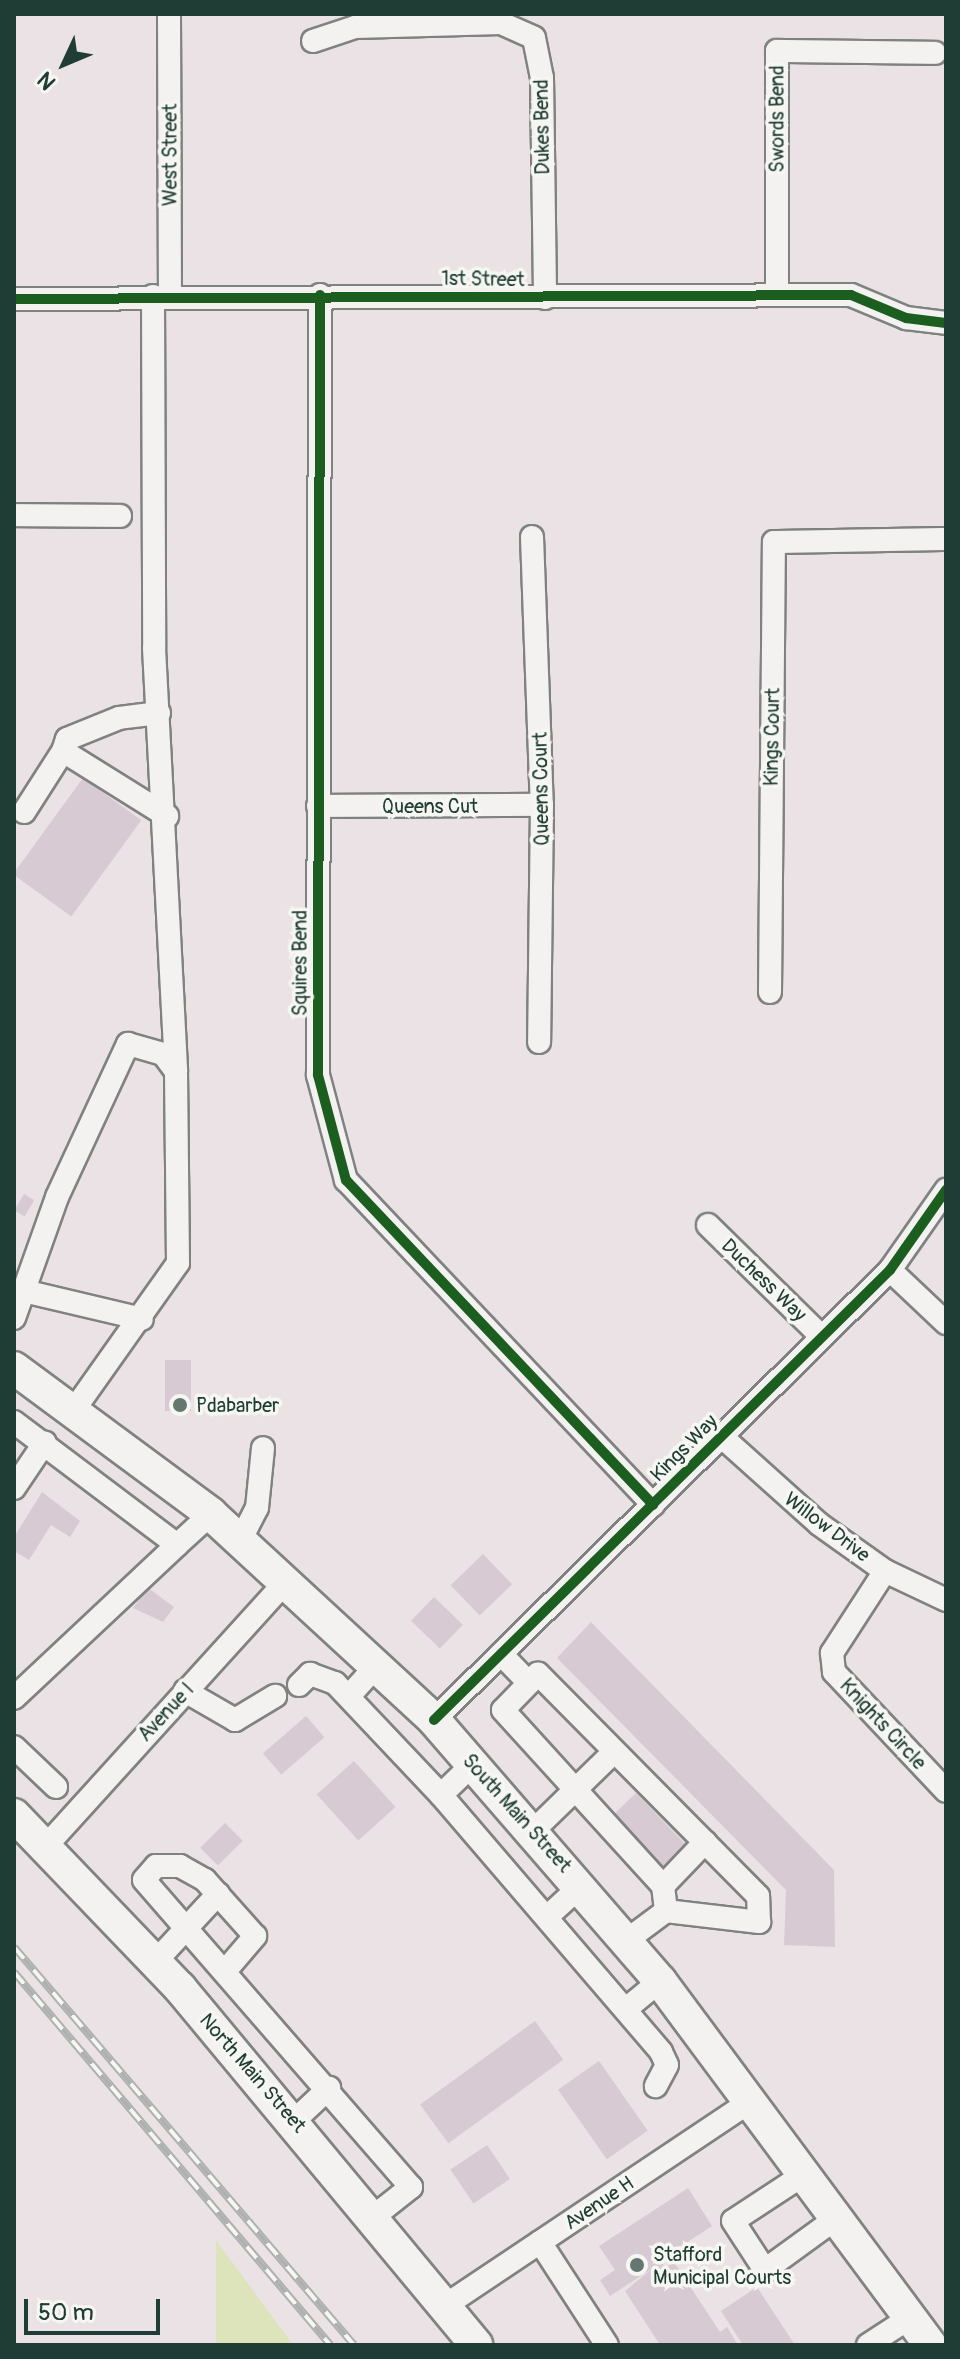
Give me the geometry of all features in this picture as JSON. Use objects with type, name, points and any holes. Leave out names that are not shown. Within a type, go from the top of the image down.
[{"type":"highway","name":"South Main Street","points":[[14,1368],[123,1443],[241,1539],[288,1579],[434,1720],[535,1829],[660,1981],[752,2100],[930,2345]]},
{"type":"highway","name":"North Main Street","points":[[14,1815],[155,1962],[295,2120],[476,2345]]},
{"type":"street","name":"West Street","points":[[74,1410],[142,1319],[178,1263],[176,1071],[167,816],[159,713],[162,296],[169,14]]},
{"type":"street","name":"Dukes Bend","points":[[313,41],[355,27],[501,23],[534,38],[542,78],[545,298]]},
{"type":"street","name":"Swords Bend","points":[[777,295],[777,51],[935,53]]},
{"type":"street","name":"1st Street","points":[[14,299],[320,295],[545,298],[851,295],[906,318],[946,323]]},
{"type":"street","name":"Squires Bend","points":[[320,295],[318,1075],[346,1180],[653,1505]]},
{"type":"street","points":[[14,515],[120,516]]},
{"type":"street","name":"Queens Court","points":[[532,537],[542,805],[539,1042]]},
{"type":"street","name":"Kings Court","points":[[770,992],[774,542],[946,539]]},
{"type":"street","points":[[24,812],[63,751],[67,739],[119,718],[159,713]]},
{"type":"street","points":[[63,751],[167,816]]},
{"type":"street","name":"Queens Cut","points":[[318,806],[542,805]]},
{"type":"street","points":[[14,1318],[28,1292],[57,1197],[128,1044],[163,1054],[176,1071]]},
{"type":"street","name":"Kings Way","points":[[434,1720],[890,1270],[946,1190]]},
{"type":"street","name":"Duchess Way","points":[[708,1225],[821,1336]]},
{"type":"street","points":[[890,1270],[946,1323]]},
{"type":"street","points":[[28,1292],[142,1319]]},
{"type":"street","points":[[14,1422],[97,1479],[177,1545]]},
{"type":"street","name":"Willow Drive","points":[[721,1436],[819,1524],[885,1571],[946,1600]]},
{"type":"street","points":[[14,1488],[45,1442]]},
{"type":"street","points":[[97,1479],[123,1443]]},
{"type":"street","points":[[241,1539],[257,1508],[263,1448]]},
{"type":"street","points":[[14,1698],[211,1514]]},
{"type":"street","name":"Knights Circle","points":[[885,1571],[832,1653],[834,1672],[946,1791]]},
{"type":"street","name":"Avenue I","points":[[46,1846],[288,1579]]},
{"type":"street","points":[[501,1654],[529,1683]]},
{"type":"street","points":[[349,1696],[378,1664]]},
{"type":"street","points":[[299,1685],[310,1674],[323,1676],[349,1696],[441,1795],[626,2009],[667,2065],[656,2086]]},
{"type":"street","points":[[627,1940],[666,1911],[759,1922],[758,1896],[538,1674],[503,1710],[579,1787],[663,1886],[666,1911]]},
{"type":"street","points":[[185,1691],[235,1720],[275,1696]]},
{"type":"street","points":[[14,1747],[56,1787]]},
{"type":"street","points":[[535,1829],[614,1752]]},
{"type":"street","points":[[441,1795],[474,1763]]},
{"type":"street","points":[[663,1886],[705,1842]]},
{"type":"street","points":[[226,1970],[255,1936],[218,1894],[180,1866],[156,1866],[144,1880],[329,2088],[411,2187],[373,2217]]},
{"type":"street","points":[[548,1916],[582,1885]]},
{"type":"street","points":[[155,1962],[189,1929],[218,1894]]},
{"type":"street","points":[[626,2009],[660,1981]]},
{"type":"street","points":[[295,2120],[329,2088]]},
{"type":"street","name":"Avenue H","points":[[446,2305],[752,2100]]},
{"type":"street","points":[[806,2173],[733,2221],[765,2270],[838,2217]]},
{"type":"street","points":[[540,2242],[607,2345]]},
{"type":"street","points":[[868,2345],[911,2317]]},
{"type":"green space","points":[[216,2240],[293,2345],[216,2345]]},
{"type":"building","points":[[83,778],[141,820],[71,917],[14,873]]},
{"type":"building","points":[[24,1194],[34,1200],[25,1216],[14,1210]]},
{"type":"building","points":[[165,1360],[191,1360],[191,1411],[165,1411]]},
{"type":"building","points":[[42,1492],[80,1521],[70,1537],[51,1525],[29,1560],[14,1551],[14,1537]]},
{"type":"building","points":[[483,1554],[512,1584],[480,1615],[451,1585]]},
{"type":"building","points":[[148,1588],[174,1607],[163,1622],[133,1608]]},
{"type":"building","points":[[434,1597],[463,1625],[440,1649],[411,1621]]},
{"type":"building","points":[[591,1622],[834,1870],[835,1947],[784,1945],[786,1890],[557,1658]]},
{"type":"building","points":[[306,1716],[324,1737],[281,1775],[263,1753]]},
{"type":"building","points":[[354,1761],[395,1807],[358,1841],[317,1794]]},
{"type":"building","points":[[636,1793],[685,1844],[661,1868],[612,1817]]},
{"type":"building","points":[[225,1823],[243,1841],[218,1865],[200,1848]]},
{"type":"building","points":[[535,2021],[563,2060],[448,2143],[420,2104]]},
{"type":"building","points":[[599,2061],[648,2131],[607,2159],[558,2090]]},
{"type":"building","points":[[487,2145],[510,2179],[473,2204],[451,2170]]},
{"type":"building","name":"Stafford Municipal Courts","points":[[688,2188],[712,2226],[660,2260],[665,2268],[674,2262],[720,2332],[727,2327],[738,2345],[660,2345],[625,2291],[653,2268],[610,2296],[600,2280],[615,2270],[599,2246]]},
{"type":"building","points":[[757,2287],[795,2345],[743,2345],[721,2311]]},
{"type":"railway","points":[[14,1947],[354,2345]]},
{"type":"railway","points":[[14,1972],[330,2345]]},
{"type":"cycle path","points":[[320,295],[318,1075],[346,1180],[653,1505]]},
{"type":"cycle path","points":[[14,299],[851,295],[906,318],[946,323]]},
{"type":"cycle path","points":[[434,1720],[890,1270],[946,1190]]},
{"type":"place","name":"Pdabarber","points":[[180,1405]]},
{"type":"place","name":"Stafford Municipal Courts","points":[[637,2265]]}]
